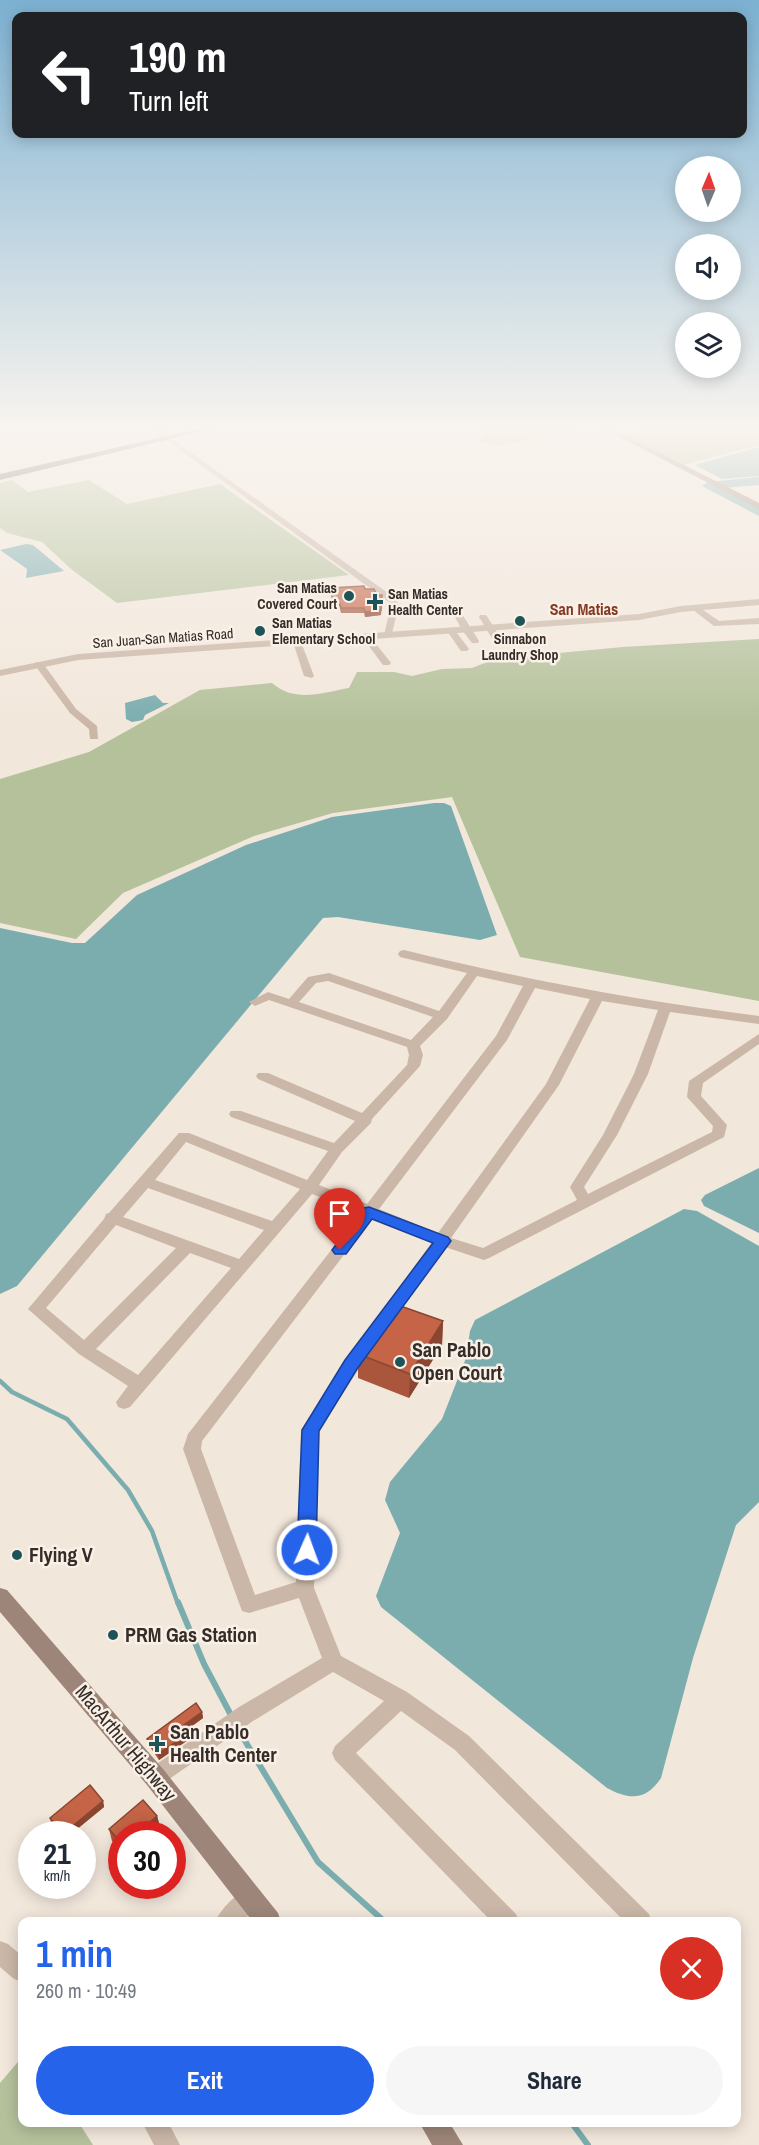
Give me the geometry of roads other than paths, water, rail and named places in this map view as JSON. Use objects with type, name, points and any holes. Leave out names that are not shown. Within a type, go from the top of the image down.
[{"type":"main road","name":"MacArthur Highway","points":[[0,1597],[154,1777],[260,1914]]},
{"type":"main road","points":[[436,2127],[449,2145]]},
{"type":"street","points":[[288,525],[392,600],[394,606],[388,635]]},
{"type":"street","name":"San Juan-San Matias Road","points":[[0,673],[78,657],[639,617],[696,608],[759,602]]},
{"type":"street","points":[[454,608],[475,641]]},
{"type":"street","points":[[696,608],[717,624],[759,621]]},
{"type":"street","points":[[483,617],[499,643]]},
{"type":"street","points":[[451,631],[464,648]]},
{"type":"street","points":[[366,637],[386,663]]},
{"type":"street","points":[[297,642],[309,676]]},
{"type":"street","points":[[39,664],[73,711],[94,728],[94,737]]},
{"type":"street","points":[[404,954],[473,973],[597,998],[759,1020]]},
{"type":"street","points":[[413,1045],[442,1016],[473,973]]},
{"type":"street","points":[[292,1003],[312,980],[329,977],[442,1016]]},
{"type":"street","points":[[305,1588],[249,1605],[192,1449],[193,1442],[502,1036],[530,985]]},
{"type":"street","points":[[255,1002],[268,996],[413,1045]]},
{"type":"street","points":[[597,998],[552,1084],[443,1241],[351,1364],[310,1430],[305,1588],[333,1662],[400,1699],[462,1743],[636,1917]]},
{"type":"street","points":[[585,1202],[577,1188],[610,1135],[641,1074],[665,1009]]},
{"type":"street","points":[[139,1384],[85,1350],[36,1309],[183,1136],[369,1212],[443,1241],[484,1254],[719,1134],[720,1125],[694,1097],[696,1081],[759,1038]]},
{"type":"street","points":[[124,1402],[240,1265],[310,1187],[337,1149],[366,1120],[413,1066],[416,1055],[413,1045]]},
{"type":"street","points":[[263,1076],[366,1120]]},
{"type":"street","points":[[237,1114],[337,1149]]},
{"type":"street","points":[[144,1181],[273,1227]]},
{"type":"street","points":[[111,1218],[240,1265]]},
{"type":"street","points":[[85,1350],[186,1247]]},
{"type":"street","points":[[154,1777],[213,1735],[333,1662]]},
{"type":"street","points":[[400,1699],[342,1753],[503,1917]]},
{"type":"street","points":[[0,1952],[18,1968]]},
{"type":"street","points":[[157,2127],[168,2145]]},
{"type":"water","points":[[26,544],[33,545],[64,571],[26,578],[27,569],[0,550]]},
{"type":"water","points":[[155,695],[163,703],[169,703],[145,715],[143,720],[132,722],[126,719],[125,703]]},
{"type":"water","points":[[434,803],[451,806],[497,935],[480,940],[338,917],[323,918],[17,1286],[0,1294],[0,928],[72,943],[85,943],[137,895],[246,845],[332,817]]},
{"type":"water","points":[[759,1168],[759,1233],[704,1206],[701,1200],[705,1195]]},
{"type":"water","points":[[684,1209],[697,1211],[759,1246],[759,1502],[736,1525],[693,1658],[661,1778],[649,1791],[630,1796],[607,1788],[381,1607],[376,1596],[400,1533],[385,1500],[390,1482],[442,1419],[466,1358],[470,1331],[475,1320]]},
{"type":"waterway","points":[[0,1381],[12,1392],[67,1419],[128,1490],[152,1531],[178,1604]]},
{"type":"waterway","points":[[178,1602],[204,1664],[232,1717]]},
{"type":"waterway","points":[[236,1726],[318,1862],[379,1917]]},
{"type":"waterway","points":[[575,2127],[588,2145]]},
{"type":"place","name":"San Matias Covered Court","points":[[349,596]]},
{"type":"place","name":"San Matias Health Center","points":[[375,602]]},
{"type":"place","name":"Sinnabon Laundry Shop","points":[[520,621]]},
{"type":"place","name":"San Matias Elementary School","points":[[260,631]]},
{"type":"place","name":"San Pablo Open Court","points":[[400,1362]]},
{"type":"place","name":"Flying V","points":[[17,1555]]},
{"type":"place","name":"PRM Gas Station","points":[[113,1635]]},
{"type":"place","name":"San Pablo Health Center","points":[[157,1744]]},
{"type":"district","name":"San Matias","points":[[584,609]]}]
